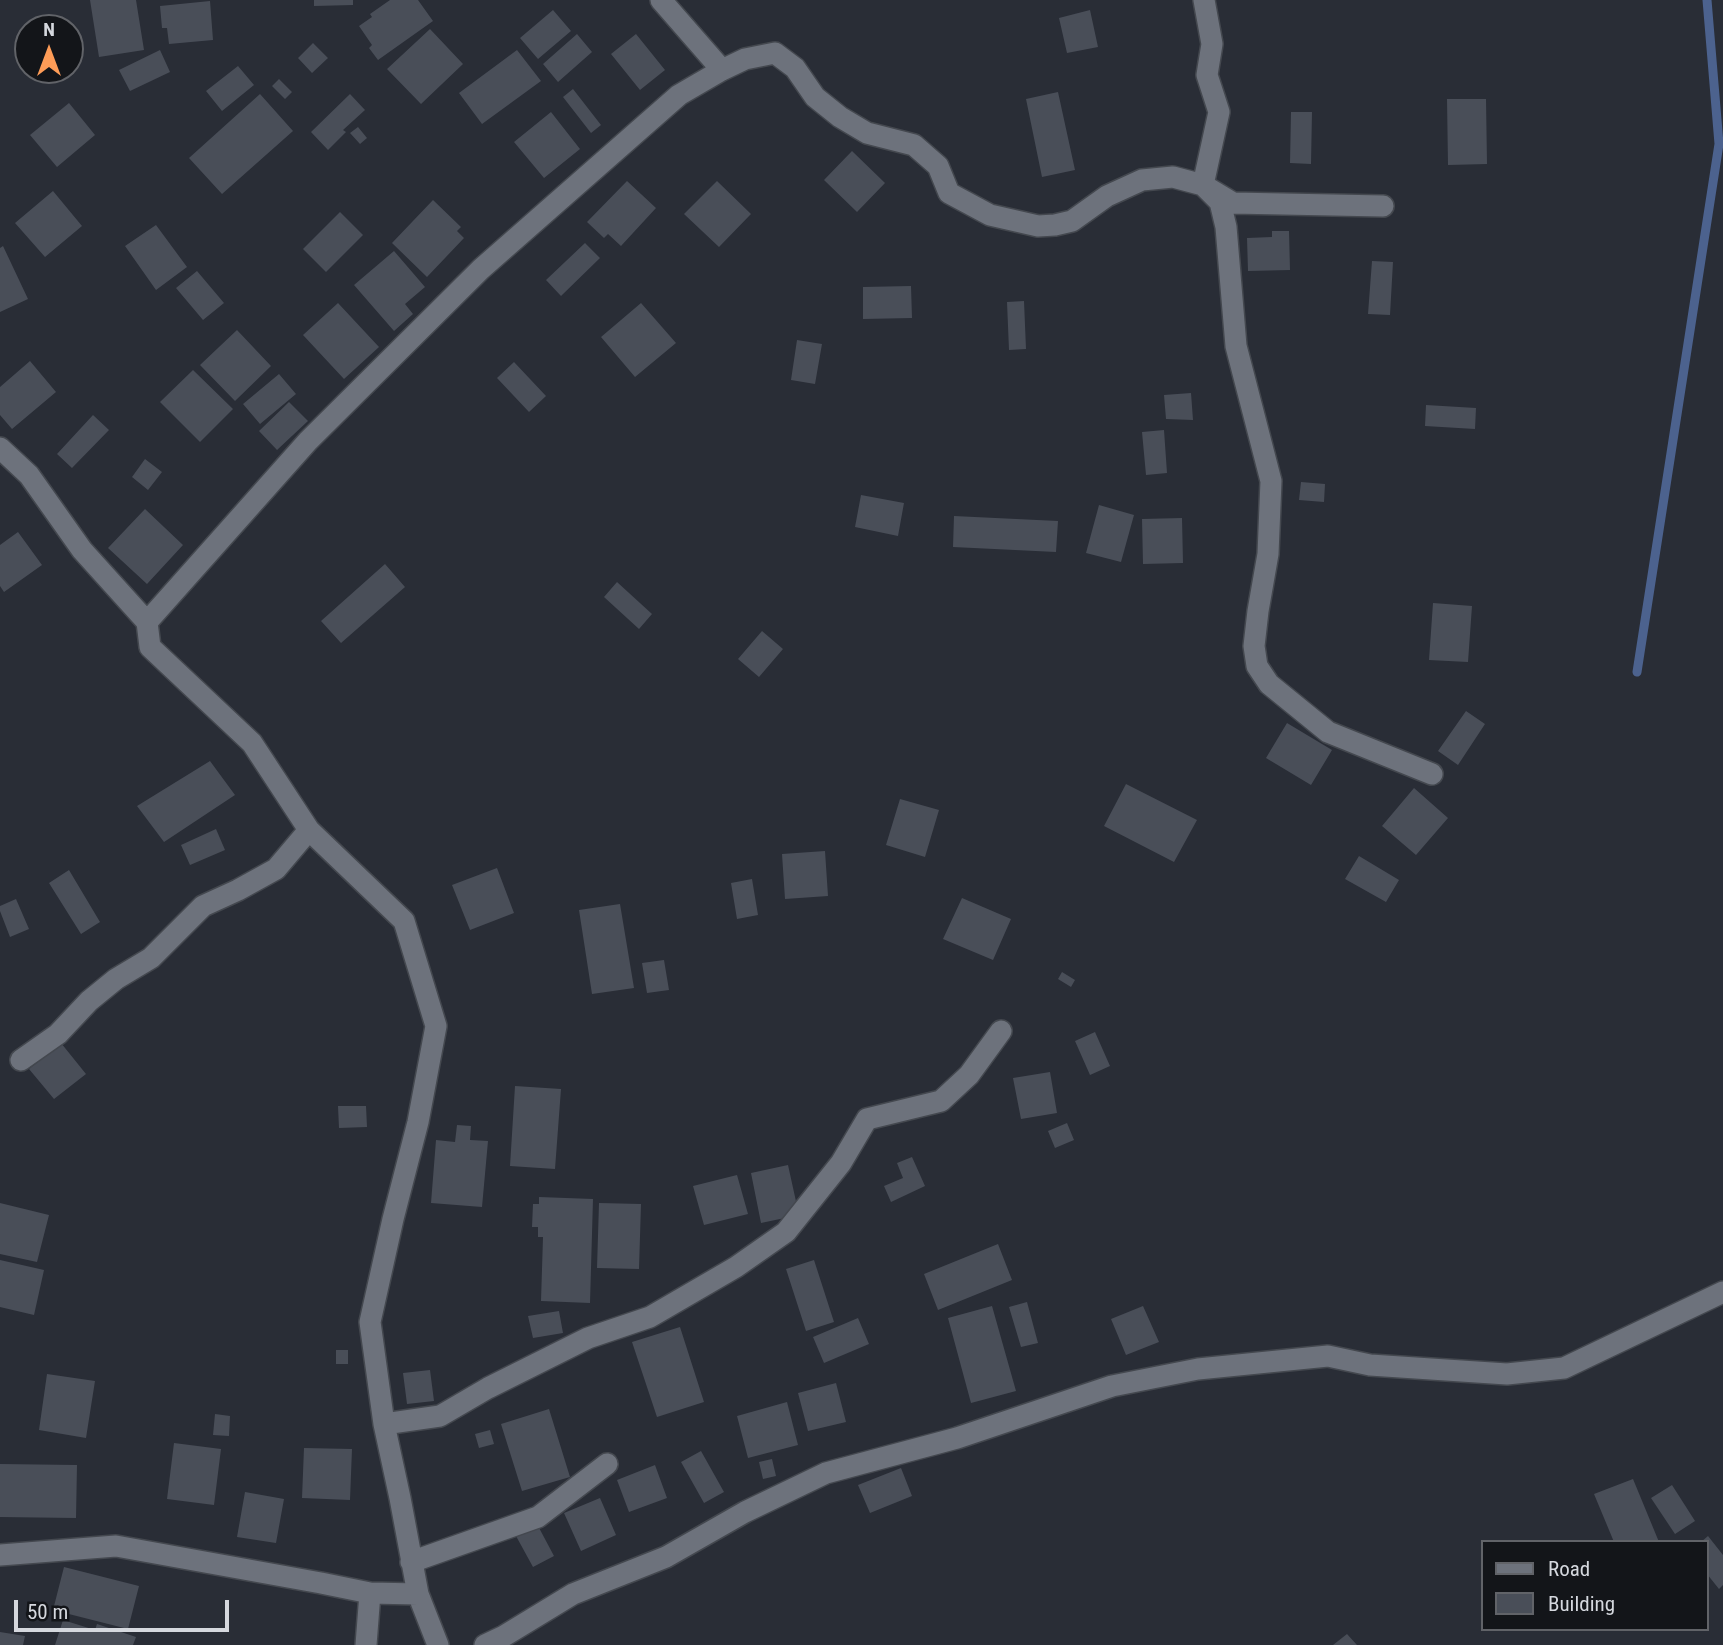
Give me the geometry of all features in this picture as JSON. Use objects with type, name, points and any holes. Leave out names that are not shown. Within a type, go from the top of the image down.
[{"type":"street","points":[[661,0],[722,69]]},
{"type":"street","points":[[1203,186],[1219,111],[1207,75],[1212,44],[1204,0]]},
{"type":"street","points":[[147,622],[308,441],[481,269],[679,95],[722,69],[745,59],[775,53],[795,68],[815,97],[840,117],[867,133],[914,145],[938,166],[949,193],[990,215],[1038,226],[1055,225],[1072,221],[1107,196],[1142,180],[1172,177],[1203,186],[1233,203],[1384,206]]},
{"type":"street","points":[[1203,186],[1220,202],[1226,228],[1236,346],[1271,481],[1268,554],[1254,646],[1257,666],[1269,684],[1328,732],[1432,774]]},
{"type":"street","points":[[0,448],[30,475],[82,550],[147,622],[150,647],[252,743],[309,830],[404,921],[436,1026],[418,1122],[370,1322],[384,1424],[411,1562],[418,1594],[438,1645]]},
{"type":"street","points":[[21,1060],[58,1034],[89,1001],[116,979],[151,958],[203,906],[276,869],[309,830]]},
{"type":"street","points":[[384,1424],[440,1416],[488,1388],[588,1338],[650,1317],[736,1267],[786,1232],[841,1163],[867,1119],[941,1101],[969,1076],[1001,1031]]},
{"type":"street","points":[[485,1645],[573,1594],[666,1557],[745,1512],[826,1473],[957,1437],[1112,1387],[1198,1369],[1328,1356],[1370,1364],[1507,1374],[1564,1368],[1723,1292]]},
{"type":"street","points":[[411,1562],[538,1517],[607,1464]]},
{"type":"street","points":[[0,1555],[116,1546],[370,1594],[418,1594]]},
{"type":"street","points":[[366,1645],[370,1594]]},
{"type":"building","points":[[90,0],[136,0],[144,50],[99,57]]},
{"type":"building","points":[[314,0],[353,0],[353,5],[314,6]]},
{"type":"building","points":[[390,0],[418,0],[433,21],[378,60],[359,26],[372,17],[370,14]]},
{"type":"building","points":[[210,1],[213,40],[169,44],[167,28],[162,28],[160,6]]},
{"type":"building","points":[[553,10],[571,31],[538,59],[520,38]]},
{"type":"building","points":[[1090,10],[1098,47],[1067,53],[1059,18]]},
{"type":"building","points":[[430,29],[463,64],[421,104],[387,69]]},
{"type":"building","points":[[577,34],[592,52],[558,82],[543,64]]},
{"type":"building","points":[[636,34],[665,70],[640,90],[611,54]]},
{"type":"building","points":[[313,43],[328,58],[312,73],[298,58]]},
{"type":"building","points":[[160,50],[170,72],[130,91],[119,70]]},
{"type":"building","points":[[517,50],[541,81],[482,124],[459,93]]},
{"type":"building","points":[[238,66],[254,85],[222,111],[206,91]]},
{"type":"building","points":[[279,79],[292,92],[285,99],[272,86]]},
{"type":"building","points":[[573,89],[601,125],[591,133],[563,97]]},
{"type":"building","points":[[1058,92],[1075,170],[1042,177],[1026,99]]},
{"type":"building","points":[[260,94],[293,131],[222,194],[189,158]]},
{"type":"building","points":[[350,94],[365,110],[343,130],[346,132],[328,150],[311,132]]},
{"type":"building","points":[[1447,99],[1486,99],[1487,164],[1448,165]]},
{"type":"building","points":[[69,103],[95,135],[57,167],[30,135]]},
{"type":"building","points":[[551,112],[580,149],[544,178],[514,142]]},
{"type":"building","points":[[1291,112],[1312,112],[1311,164],[1290,163]]},
{"type":"building","points":[[358,127],[367,138],[360,144],[350,133]]},
{"type":"building","points":[[852,151],[885,183],[857,212],[824,180]]},
{"type":"building","points":[[627,181],[656,208],[621,246],[608,234],[604,238],[587,222]]},
{"type":"building","points":[[717,181],[751,214],[719,247],[684,214]]},
{"type":"building","points":[[53,191],[82,226],[45,257],[15,223]]},
{"type":"building","points":[[433,200],[461,227],[457,231],[464,238],[427,277],[392,243]]},
{"type":"building","points":[[340,212],[363,235],[326,272],[303,249]]},
{"type":"building","points":[[156,225],[187,267],[156,290],[125,246]]},
{"type":"building","points":[[1272,231],[1289,231],[1290,270],[1248,271],[1247,238],[1272,237]]},
{"type":"building","points":[[585,243],[600,258],[561,296],[546,280]]},
{"type":"building","points":[[3,246],[28,299],[0,312],[0,248]]},
{"type":"building","points":[[394,251],[425,287],[405,304],[413,314],[394,331],[354,285]]},
{"type":"building","points":[[1372,261],[1393,262],[1390,315],[1368,314]]},
{"type":"building","points":[[197,271],[224,303],[203,320],[176,288]]},
{"type":"building","points":[[911,286],[912,318],[863,319],[863,287]]},
{"type":"building","points":[[1024,301],[1026,349],[1009,350],[1007,302]]},
{"type":"building","points":[[338,303],[379,347],[344,379],[303,335]]},
{"type":"building","points":[[641,303],[676,343],[635,377],[601,337]]},
{"type":"building","points":[[237,330],[271,366],[235,401],[200,365]]},
{"type":"building","points":[[797,340],[822,344],[815,384],[791,380]]},
{"type":"building","points":[[30,361],[56,392],[12,429],[0,415],[0,387]]},
{"type":"building","points":[[514,362],[546,396],[529,412],[497,378]]},
{"type":"building","points":[[193,370],[233,409],[200,442],[160,402]]},
{"type":"building","points":[[279,374],[296,394],[260,424],[243,404]]},
{"type":"building","points":[[1191,393],[1193,420],[1166,419],[1164,395]]},
{"type":"building","points":[[289,402],[308,421],[277,450],[259,431]]},
{"type":"building","points":[[1426,405],[1476,408],[1475,429],[1425,426]]},
{"type":"building","points":[[93,415],[109,430],[72,468],[57,454]]},
{"type":"building","points":[[1164,430],[1167,473],[1146,475],[1142,432]]},
{"type":"building","points":[[145,459],[162,472],[148,490],[132,477]]},
{"type":"building","points":[[1301,482],[1325,484],[1324,502],[1299,500]]},
{"type":"building","points":[[861,495],[904,503],[898,536],[855,527]]},
{"type":"building","points":[[1099,505],[1134,515],[1121,562],[1086,553]]},
{"type":"building","points":[[145,509],[183,545],[147,584],[108,548]]},
{"type":"building","points":[[954,516],[1058,521],[1056,552],[953,547]]},
{"type":"building","points":[[1182,518],[1183,563],[1143,564],[1142,519]]},
{"type":"building","points":[[18,532],[42,565],[4,592],[0,586],[0,545]]},
{"type":"building","points":[[385,564],[405,587],[341,643],[321,621]]},
{"type":"building","points":[[617,582],[652,614],[639,629],[604,597]]},
{"type":"building","points":[[1433,603],[1472,606],[1468,662],[1429,660]]},
{"type":"building","points":[[762,631],[783,649],[759,677],[738,659]]},
{"type":"building","points":[[1466,711],[1485,724],[1458,765],[1438,751]]},
{"type":"building","points":[[1287,723],[1332,750],[1311,785],[1266,758]]},
{"type":"building","points":[[210,761],[235,795],[164,842],[137,806]]},
{"type":"building","points":[[1126,784],[1197,820],[1174,862],[1104,826]]},
{"type":"building","points":[[1414,788],[1448,818],[1416,855],[1382,826]]},
{"type":"building","points":[[900,799],[939,810],[925,857],[886,845]]},
{"type":"building","points":[[216,829],[225,850],[190,865],[181,845]]},
{"type":"building","points":[[825,851],[828,896],[785,899],[782,854]]},
{"type":"building","points":[[1359,856],[1399,880],[1386,902],[1345,879]]},
{"type":"building","points":[[497,868],[514,913],[470,930],[452,885]]},
{"type":"building","points":[[69,870],[100,922],[81,934],[49,883]]},
{"type":"building","points":[[752,879],[758,915],[737,919],[731,883]]},
{"type":"building","points":[[962,898],[1011,919],[993,960],[943,939]]},
{"type":"building","points":[[16,899],[29,929],[10,937],[0,906]]},
{"type":"building","points":[[620,904],[634,988],[592,994],[579,910]]},
{"type":"building","points":[[664,960],[669,990],[647,993],[642,963]]},
{"type":"building","points":[[1062,972],[1075,980],[1071,987],[1058,979]]},
{"type":"building","points":[[1095,1032],[1110,1066],[1090,1075],[1075,1041]]},
{"type":"building","points":[[61,1043],[86,1074],[54,1099],[29,1069]]},
{"type":"building","points":[[1050,1072],[1057,1113],[1021,1119],[1013,1078]]},
{"type":"building","points":[[515,1086],[561,1089],[555,1169],[510,1166]]},
{"type":"building","points":[[338,1106],[366,1106],[367,1127],[339,1128]]},
{"type":"building","points":[[1067,1123],[1074,1140],[1055,1148],[1048,1131]]},
{"type":"building","points":[[457,1125],[471,1126],[470,1140],[488,1141],[482,1207],[431,1203],[436,1140],[455,1142]]},
{"type":"building","points":[[912,1157],[925,1186],[891,1202],[884,1186],[903,1178],[897,1163]]},
{"type":"building","points":[[788,1165],[799,1215],[761,1223],[751,1173]]},
{"type":"building","points":[[737,1175],[748,1214],[704,1225],[693,1186]]},
{"type":"building","points":[[539,1197],[593,1199],[590,1303],[541,1301],[543,1237],[538,1237],[538,1227],[532,1227],[533,1204],[539,1204]]},
{"type":"building","points":[[0,1203],[49,1215],[37,1262],[0,1254]]},
{"type":"building","points":[[599,1203],[641,1204],[639,1269],[597,1268]]},
{"type":"building","points":[[998,1244],[1012,1280],[938,1310],[924,1274]]},
{"type":"building","points":[[0,1260],[44,1270],[34,1315],[0,1307]]},
{"type":"building","points":[[814,1260],[834,1322],[806,1331],[786,1269]]},
{"type":"building","points":[[1027,1302],[1038,1343],[1021,1347],[1009,1307]]},
{"type":"building","points":[[992,1306],[1016,1391],[971,1403],[948,1318]]},
{"type":"building","points":[[1143,1306],[1159,1342],[1126,1355],[1111,1319]]},
{"type":"building","points":[[559,1311],[563,1333],[533,1338],[528,1316]]},
{"type":"building","points":[[858,1318],[869,1344],[824,1363],[813,1337]]},
{"type":"building","points":[[680,1327],[704,1402],[657,1417],[632,1342]]},
{"type":"building","points":[[336,1350],[348,1350],[348,1364],[336,1364]]},
{"type":"building","points":[[430,1370],[434,1401],[407,1404],[403,1373]]},
{"type":"building","points":[[47,1374],[95,1381],[86,1438],[39,1430]]},
{"type":"building","points":[[836,1383],[846,1422],[808,1431],[798,1393]]},
{"type":"building","points":[[787,1402],[798,1445],[748,1458],[737,1416]]},
{"type":"building","points":[[549,1409],[570,1477],[522,1491],[501,1424]]},
{"type":"building","points":[[215,1414],[230,1416],[229,1436],[213,1435]]},
{"type":"building","points":[[490,1430],[494,1444],[479,1448],[475,1434]]},
{"type":"building","points":[[174,1443],[221,1449],[214,1505],[167,1499]]},
{"type":"building","points":[[304,1448],[352,1449],[350,1500],[302,1498]]},
{"type":"building","points":[[701,1451],[724,1492],[704,1503],[681,1462]]},
{"type":"building","points":[[772,1459],[776,1476],[763,1479],[759,1462]]},
{"type":"building","points":[[0,1464],[77,1465],[76,1518],[0,1517]]},
{"type":"building","points":[[655,1465],[667,1498],[629,1512],[617,1480]]},
{"type":"building","points":[[901,1468],[912,1496],[870,1513],[858,1485]]},
{"type":"building","points":[[1633,1479],[1658,1540],[1613,1540],[1594,1494]]},
{"type":"building","points":[[1672,1485],[1695,1521],[1675,1534],[1651,1498]]},
{"type":"building","points":[[245,1492],[284,1499],[276,1543],[237,1537]]},
{"type":"building","points":[[600,1498],[616,1535],[581,1551],[564,1513]]},
{"type":"building","points":[[537,1524],[554,1556],[533,1567],[516,1536]]},
{"type":"building","points":[[1708,1536],[1723,1555],[1723,1585],[1719,1589],[1709,1576],[1709,1540],[1703,1540]]},
{"type":"building","points":[[64,1567],[139,1586],[128,1629],[53,1610]]},
{"type":"building","points":[[63,1620],[95,1630],[97,1624],[136,1637],[133,1645],[55,1645]]},
{"type":"building","points":[[0,1632],[25,1636],[23,1645],[0,1645]]},
{"type":"building","points":[[1347,1634],[1357,1645],[1333,1645]]},
{"type":"waterway","points":[[1637,672],[1719,144],[1707,0]]}]
